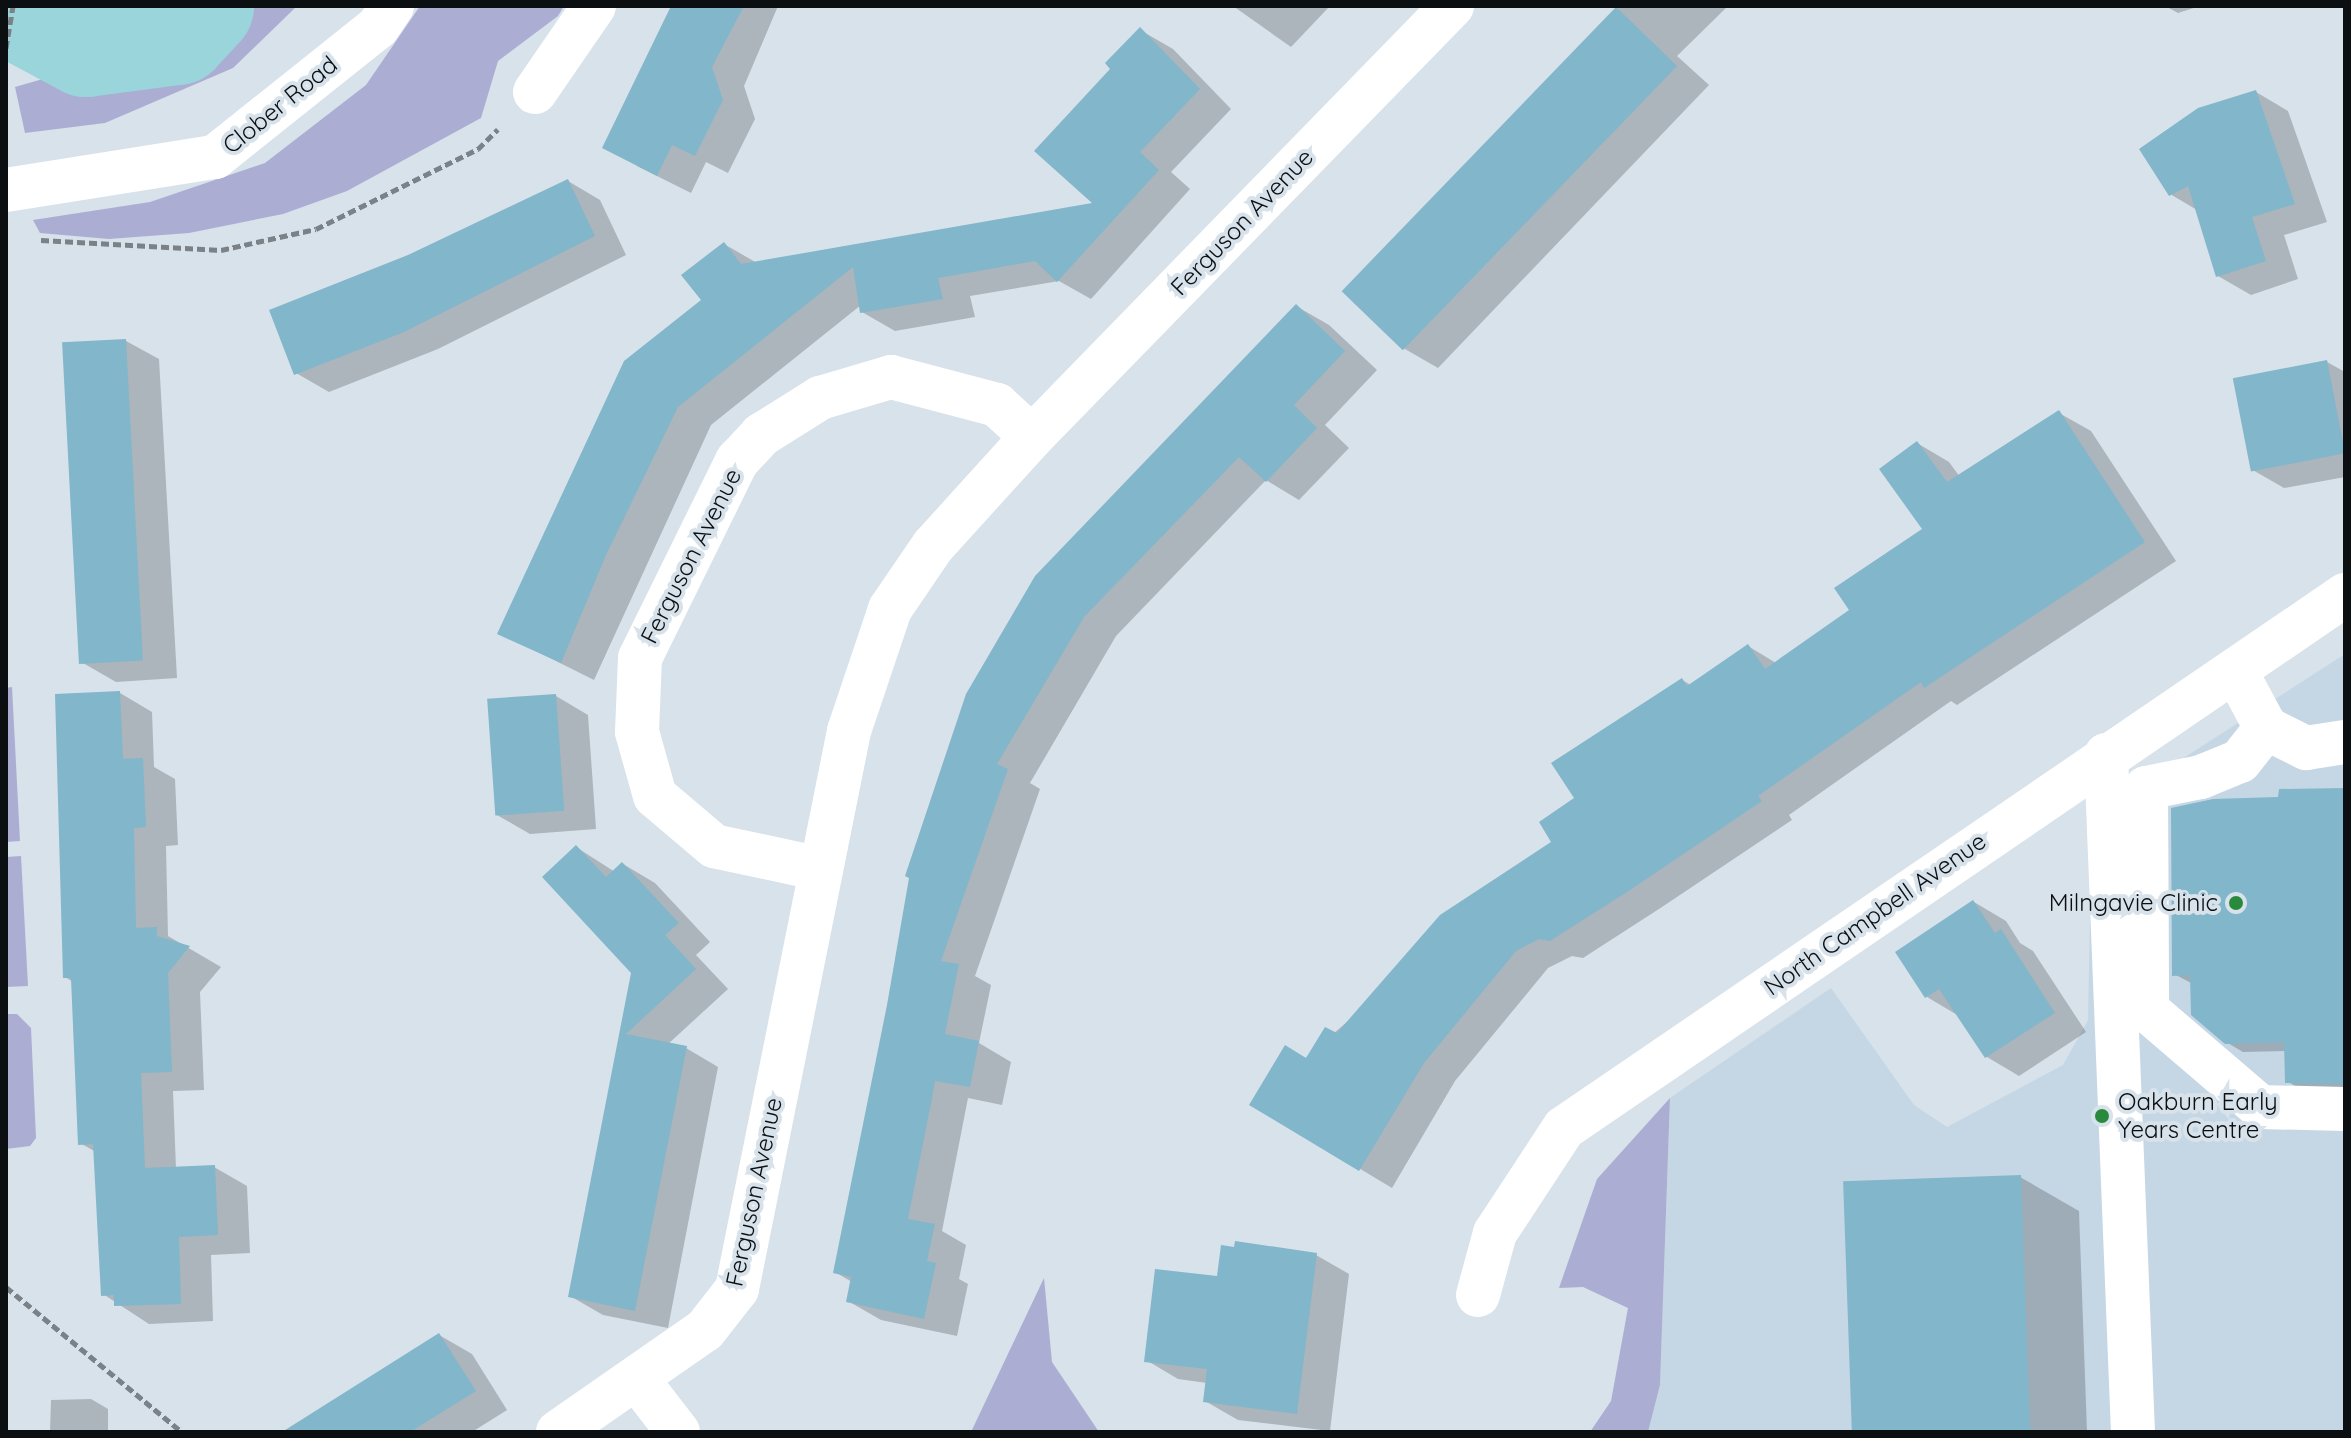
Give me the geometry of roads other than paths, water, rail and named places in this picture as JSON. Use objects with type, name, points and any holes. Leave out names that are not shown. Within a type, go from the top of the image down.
[{"type":"street","name":"Clober Road","points":[[6,190],[215,157],[378,27],[392,6]]},
{"type":"street","points":[[535,92],[594,6]]},
{"type":"street","name":"Ferguson Avenue","points":[[558,1432],[705,1330],[737,1289],[849,731],[890,609],[933,546],[1032,437],[1452,6]]},
{"type":"street","name":"Ferguson Avenue","points":[[821,869],[714,846],[655,796],[637,732],[640,658],[737,461],[761,435],[820,398],[891,377],[997,405],[1032,437]]},
{"type":"street","name":"North Campbell Avenue","points":[[1478,1295],[1495,1233],[1564,1128],[2106,755],[2236,672],[2345,595]]},
{"type":"street","points":[[2236,672],[2266,728],[2306,748],[2345,742]]},
{"type":"street","points":[[2266,728],[2240,761],[2201,777],[2146,788],[2147,1010],[2260,1107],[2345,1109]]},
{"type":"street","points":[[2106,755],[2133,1432]]},
{"type":"street","points":[[637,1379],[678,1432]]},
{"type":"waterway","points":[[13,6],[86,45],[177,33],[202,6]]},
{"type":"place","name":"Milngavie Clinic","points":[[2236,903]]},
{"type":"place","name":"Oakburn Early Years Centre","points":[[2102,1116]]}]
